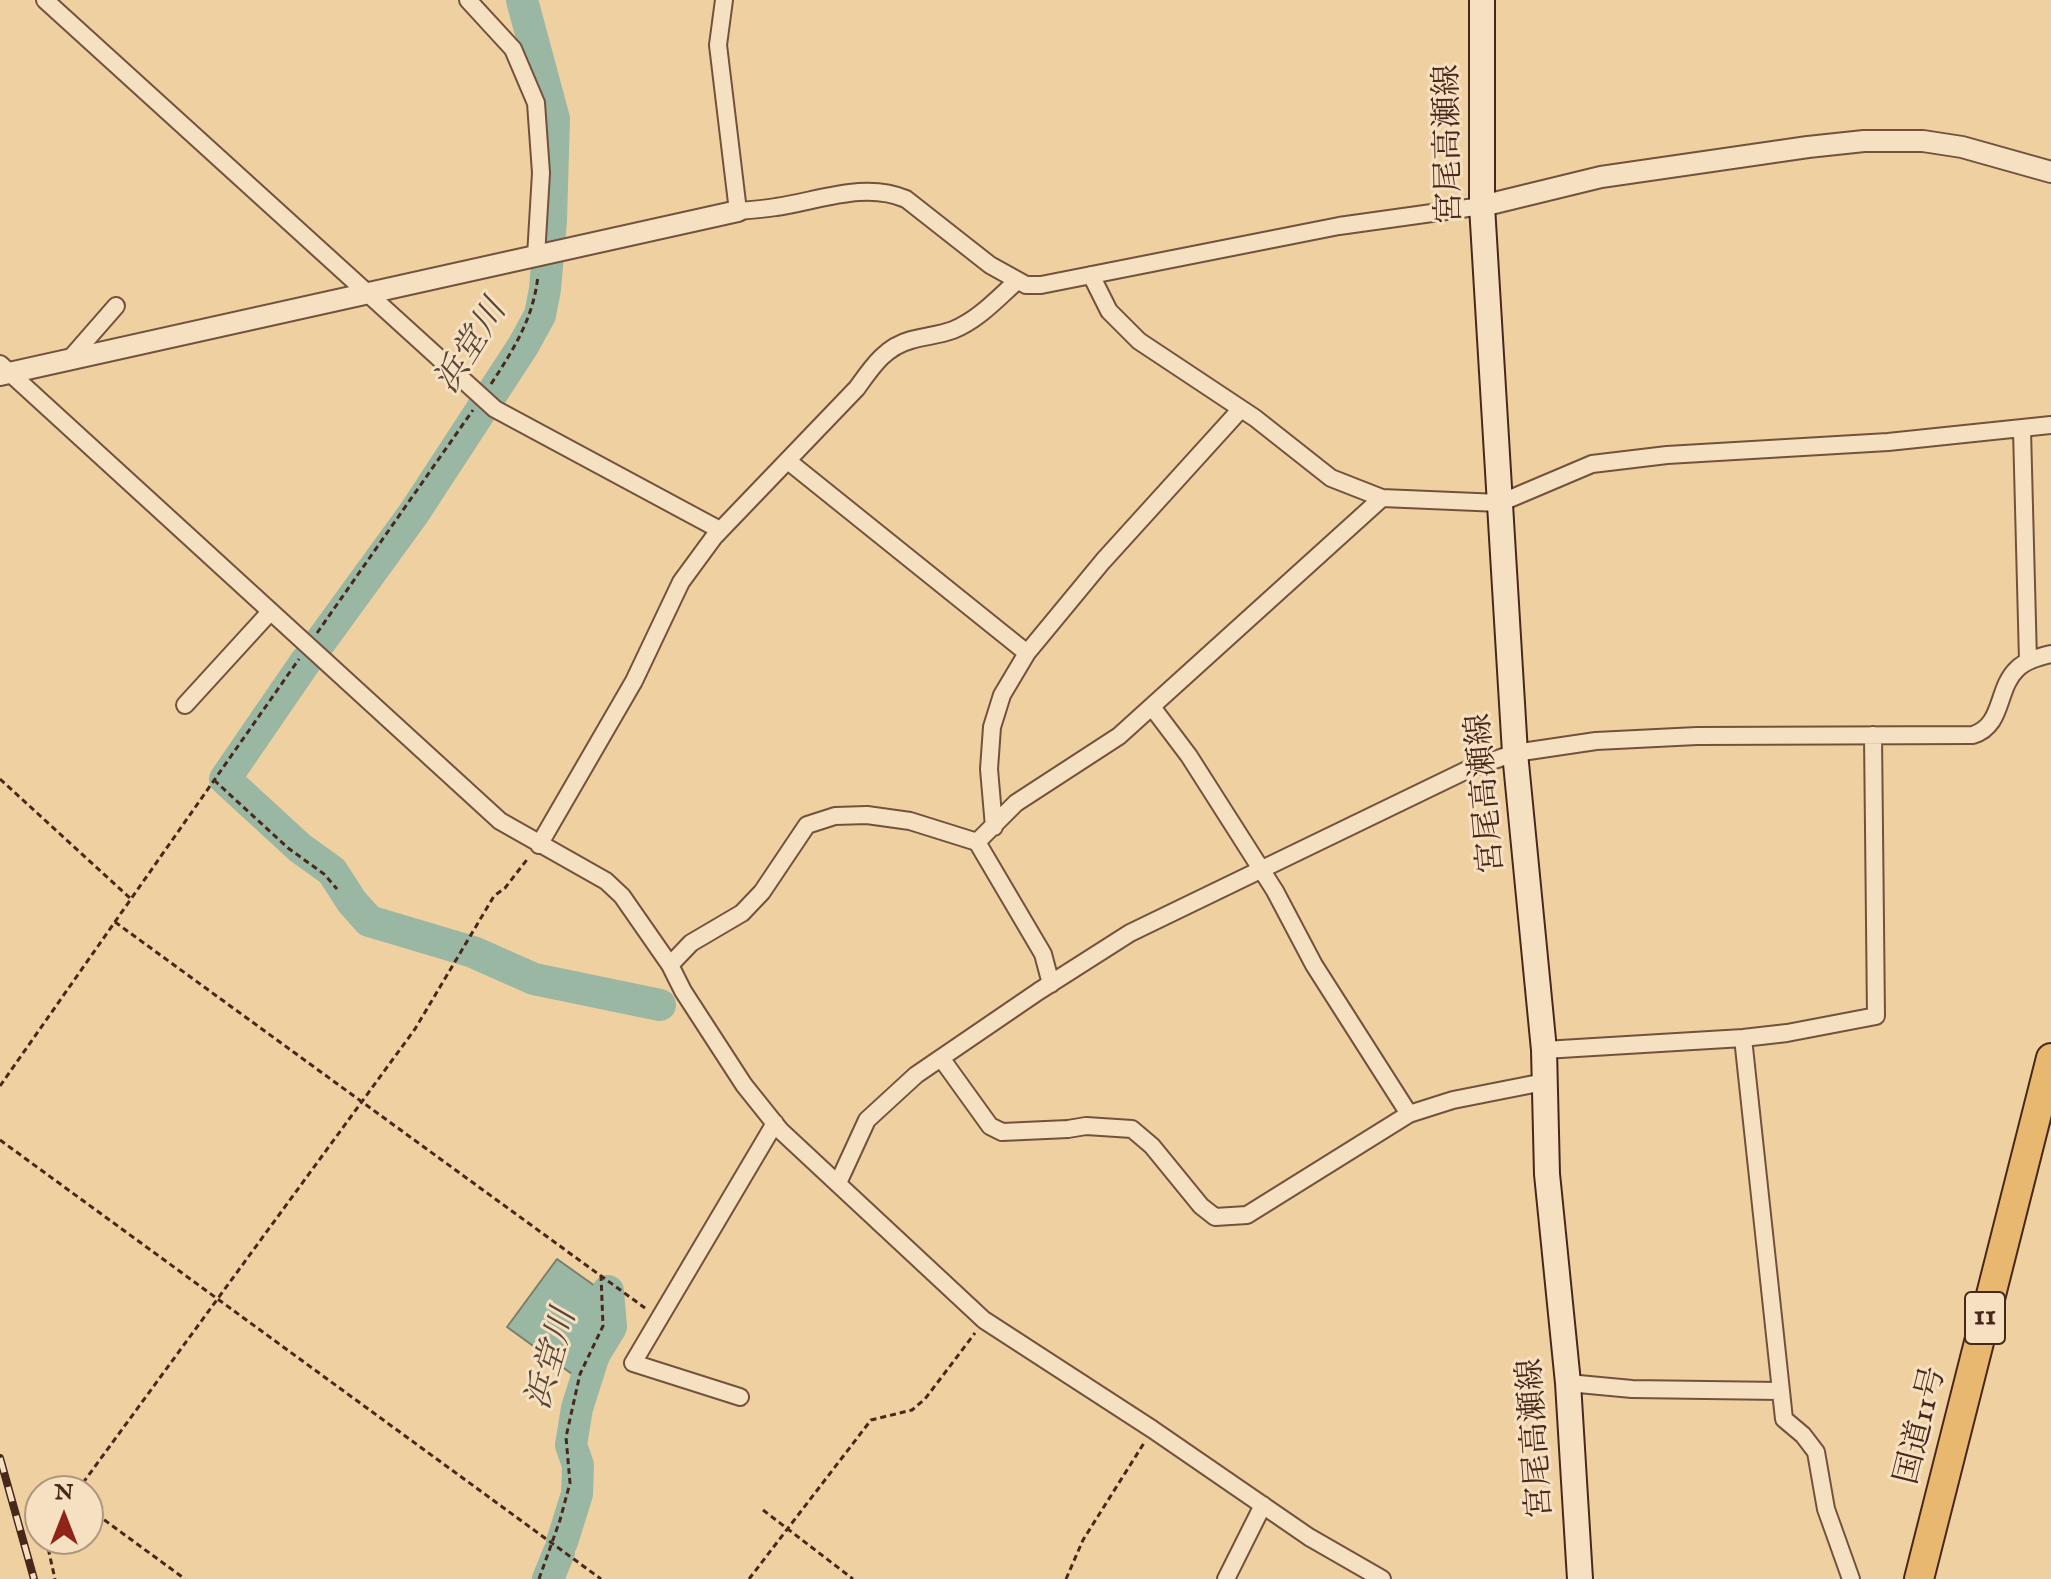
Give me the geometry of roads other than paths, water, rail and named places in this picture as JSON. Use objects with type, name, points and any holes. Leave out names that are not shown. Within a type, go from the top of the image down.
[{"type":"highway","name":"国道11号","points":[[1919,1579],[2051,1058]]},
{"type":"main road","name":"宮尾高瀬線","points":[[1482,0],[1482,206],[1515,753],[1544,1050],[1547,1174],[1568,1383],[1580,1579]]},
{"type":"street","points":[[45,0],[487,402],[720,530]]},
{"type":"street","points":[[468,0],[513,49],[536,103],[544,255]]},
{"type":"street","points":[[724,0],[718,45],[738,211]]},
{"type":"street","points":[[3,370],[68,361],[738,211],[866,192],[895,194],[906,199],[990,265],[1026,285],[1041,285],[1339,226],[1482,206],[1601,177],[1808,147],[1864,141],[1923,141],[1962,147],[2051,172]]},
{"type":"street","points":[[1091,275],[1101,299],[1119,324],[1139,341],[1255,418],[1331,478],[1382,498],[1500,503],[1592,464],[1667,455],[1888,442],[2051,425]]},
{"type":"street","points":[[539,845],[634,681],[681,582],[720,530],[857,388],[889,349],[907,341],[952,331],[972,320],[1017,281]]},
{"type":"street","points":[[68,361],[116,306]]},
{"type":"street","points":[[3,370],[500,821],[606,881],[622,896],[670,965],[683,991],[744,1085],[775,1123],[984,1320],[1152,1429],[1309,1537],[1380,1578]]},
{"type":"street","points":[[994,827],[989,769],[992,727],[1002,695],[1027,653],[1103,561],[1240,410]]},
{"type":"street","points":[[2022,430],[2028,661]]},
{"type":"street","points":[[788,461],[1027,653]]},
{"type":"street","points":[[977,842],[1016,803],[1119,736],[1382,498]]},
{"type":"street","points":[[185,705],[270,612]]},
{"type":"street","points":[[838,1183],[867,1120],[916,1075],[1051,984],[1130,933],[1471,768],[1515,753],[1596,741],[1697,736],[1973,735],[1983,732],[1995,716],[2009,678],[2028,661],[2051,654]]},
{"type":"street","points":[[1152,707],[1189,756],[1275,891],[1314,965],[1409,1114]]},
{"type":"street","points":[[1544,1050],[1743,1038],[1876,1016],[1873,735]]},
{"type":"street","points":[[670,965],[691,943],[742,913],[752,903],[807,825],[835,816],[867,815],[910,821],[977,842],[1043,954],[1051,984]]},
{"type":"street","points":[[1743,1038],[1784,1419],[1803,1435],[1816,1452],[1826,1509],[1851,1579]]},
{"type":"street","points":[[941,1058],[990,1126],[1002,1132],[1086,1126],[1132,1129],[1152,1146],[1201,1206],[1215,1217],[1247,1215],[1409,1114],[1453,1100],[1544,1082]]},
{"type":"street","points":[[740,1397],[633,1363],[775,1123]]},
{"type":"street","points":[[1568,1383],[1632,1389],[1780,1391]]},
{"type":"street","points":[[1226,1579],[1263,1505]]},
{"type":"water","points":[[557,1259],[595,1286],[596,1328],[572,1374],[507,1327]]},
{"type":"waterway","name":"浜堂川","points":[[318,645],[414,513],[540,315],[551,220],[554,119],[522,0]]},
{"type":"waterway","name":"浜堂川","points":[[306,661],[225,779],[300,848],[332,871],[369,921],[473,952],[534,979],[660,1005]]},
{"type":"waterway","name":"浜堂川","points":[[562,1542],[577,1494],[578,1465],[571,1445],[577,1408],[594,1355],[611,1327],[608,1291]]},
{"type":"waterway","name":"浜堂川","points":[[548,1579],[559,1552]]},
{"type":"railway","points":[[0,1458],[34,1579]]}]
